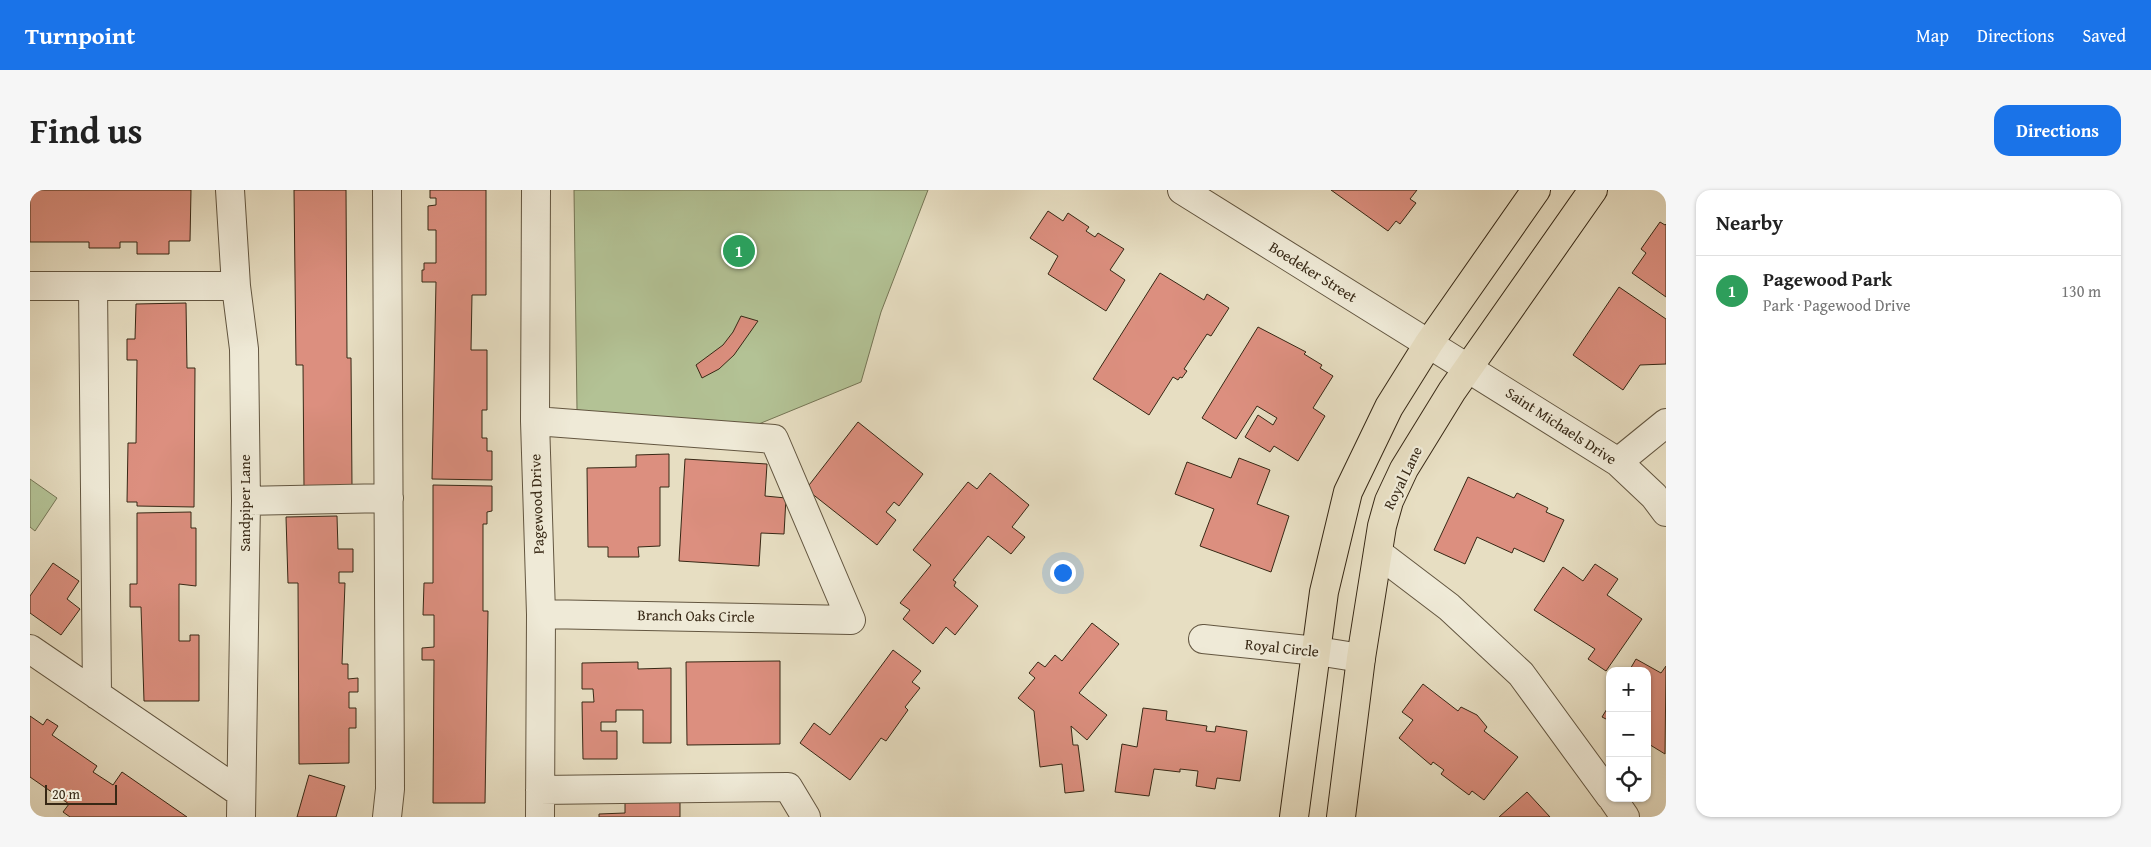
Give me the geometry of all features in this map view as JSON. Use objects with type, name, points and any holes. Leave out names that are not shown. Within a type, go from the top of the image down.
[{"type":"main road","points":[[1294,817],[1324,592],[1348,492],[1389,407],[1437,348],[1536,190]]},
{"type":"main road","name":"Royal Lane","points":[[1340,817],[1361,658],[1378,553],[1389,500],[1404,469],[1468,368],[1594,190]]},
{"type":"street","name":"Sandpiper Lane","points":[[230,190],[236,286],[244,349],[246,501],[241,805]]},
{"type":"street","points":[[387,190],[390,789],[387,817]]},
{"type":"street","name":"Pagewood Drive","points":[[536,190],[535,421],[540,614],[540,817]]},
{"type":"street","name":"Boedeker Street","points":[[1182,190],[1437,348]]},
{"type":"street","points":[[30,286],[236,286]]},
{"type":"street","points":[[93,286],[97,695]]},
{"type":"street","name":"Saint Michaels Drive","points":[[1437,348],[1618,462],[1654,496],[1666,512]]},
{"type":"street","name":"Branch Oaks Circle","points":[[535,421],[774,439],[851,620],[540,614]]},
{"type":"street","points":[[1618,462],[1666,424]]},
{"type":"street","points":[[246,501],[389,498]]},
{"type":"street","points":[[1378,553],[1449,607],[1521,674],[1606,790]]},
{"type":"street","name":"Royal Circle","points":[[1202,639],[1317,651],[1361,658]]},
{"type":"street","points":[[30,649],[97,695],[241,805]]},
{"type":"street","points":[[540,790],[788,787],[806,817]]},
{"type":"street","points":[[1614,802],[1625,817]]},
{"type":"green space","points":[[574,190],[928,190],[881,312],[861,382],[749,428],[577,410]]},
{"type":"green space","points":[[30,479],[57,498],[35,531],[30,527]]},
{"type":"building","points":[[30,190],[191,190],[190,241],[169,241],[169,254],[137,254],[137,242],[120,242],[120,248],[89,248],[89,242],[30,242]]},
{"type":"building","points":[[294,190],[346,190],[347,358],[351,358],[352,487],[304,488],[303,365],[296,365]]},
{"type":"building","points":[[430,190],[486,190],[486,295],[472,295],[471,350],[487,350],[487,410],[482,410],[482,438],[487,438],[487,451],[492,451],[492,480],[432,479],[436,282],[422,282],[424,263],[436,263],[436,230],[428,230],[428,206],[436,205],[436,198],[430,198]]},
{"type":"building","points":[[1331,190],[1417,190],[1410,199],[1416,203],[1400,224],[1396,221],[1388,231]]},
{"type":"building","points":[[1048,211],[1063,221],[1068,213],[1089,227],[1086,231],[1095,237],[1098,233],[1124,249],[1110,270],[1125,280],[1106,311],[1048,274],[1058,256],[1030,238]]},
{"type":"building","points":[[1660,222],[1666,224],[1666,297],[1632,273],[1646,253],[1641,249]]},
{"type":"building","points":[[1160,273],[1204,300],[1207,294],[1229,308],[1211,336],[1207,334],[1184,369],[1187,371],[1182,378],[1180,377],[1178,380],[1173,377],[1149,415],[1093,379]]},
{"type":"building","points":[[1619,287],[1666,319],[1666,364],[1640,365],[1623,390],[1573,355]]},
{"type":"building","points":[[186,303],[187,368],[195,368],[194,507],[137,506],[137,502],[127,502],[128,443],[136,443],[137,360],[127,360],[127,339],[135,339],[136,304]]},
{"type":"building","points":[[741,316],[758,321],[734,355],[719,369],[702,378],[696,365],[723,345],[733,332]]},
{"type":"building","points":[[1258,327],[1306,352],[1304,354],[1322,365],[1320,368],[1333,376],[1313,408],[1325,416],[1298,461],[1274,446],[1270,452],[1245,437],[1258,415],[1273,425],[1277,418],[1257,406],[1236,439],[1202,418]]},
{"type":"building","points":[[858,422],[923,474],[899,506],[894,502],[886,512],[896,520],[877,545],[806,489]]},
{"type":"building","points":[[669,454],[669,487],[660,487],[660,546],[638,547],[639,557],[608,557],[608,547],[588,547],[587,468],[636,467],[636,455]]},
{"type":"building","points":[[1239,458],[1270,470],[1257,504],[1289,516],[1271,572],[1200,546],[1214,509],[1175,494],[1187,462],[1231,478]]},
{"type":"building","points":[[685,459],[767,464],[765,496],[786,498],[784,534],[761,533],[759,566],[679,561]]},
{"type":"building","points":[[990,473],[1029,505],[1012,527],[1025,537],[1011,554],[988,536],[953,580],[956,582],[954,586],[978,606],[955,635],[946,627],[933,644],[903,619],[910,610],[900,603],[931,565],[913,550],[968,482],[977,489]]},
{"type":"building","points":[[1468,477],[1514,498],[1517,493],[1548,508],[1546,512],[1564,520],[1544,562],[1514,548],[1512,553],[1477,537],[1465,564],[1434,550]]},
{"type":"building","points":[[433,485],[492,486],[492,511],[487,512],[487,524],[483,524],[483,611],[488,611],[485,803],[433,803],[434,660],[422,660],[422,648],[434,647],[434,615],[423,615],[424,583],[433,583]]},
{"type":"building","points":[[191,512],[191,528],[196,528],[196,586],[179,584],[179,641],[190,641],[190,635],[199,635],[199,701],[144,701],[141,607],[130,607],[130,584],[137,584],[137,513]]},
{"type":"building","points":[[337,516],[338,549],[353,549],[353,572],[339,572],[339,583],[345,583],[342,664],[348,664],[348,679],[358,678],[358,692],[349,692],[349,708],[356,708],[356,728],[349,728],[349,763],[299,764],[298,583],[288,583],[286,517]]},
{"type":"building","points":[[53,563],[79,581],[67,599],[80,609],[61,635],[30,613],[30,596]]},
{"type":"building","points":[[1595,564],[1618,579],[1607,595],[1642,619],[1609,667],[1606,667],[1606,671],[1588,659],[1595,649],[1534,610],[1563,567],[1583,581]]},
{"type":"building","points":[[1092,623],[1119,644],[1079,693],[1107,715],[1087,740],[1071,726],[1073,745],[1078,745],[1084,791],[1065,793],[1062,764],[1040,767],[1034,711],[1018,698],[1035,678],[1029,673],[1038,662],[1045,667],[1055,655],[1062,661]]},
{"type":"building","points":[[893,650],[921,671],[912,682],[920,688],[905,707],[908,710],[886,741],[881,738],[850,780],[800,743],[814,723],[830,735]]},
{"type":"building","points":[[1636,659],[1650,667],[1631,667]]},
{"type":"building","points":[[780,661],[780,744],[687,745],[686,662]]},
{"type":"building","points":[[638,662],[638,669],[671,668],[671,743],[643,743],[643,710],[616,710],[616,722],[601,722],[601,731],[617,731],[617,759],[583,759],[582,702],[594,702],[593,689],[582,689],[582,663]]},
{"type":"building","points":[[1666,666],[1665,754],[1651,745],[1651,667],[1661,673]]},
{"type":"building","points":[[1423,684],[1458,711],[1461,707],[1477,715],[1487,727],[1484,731],[1518,757],[1484,800],[1472,791],[1469,795],[1441,774],[1444,770],[1433,762],[1431,765],[1399,738],[1413,720],[1402,712]]},
{"type":"building","points":[[1143,708],[1167,711],[1166,720],[1207,726],[1206,731],[1215,732],[1216,726],[1247,731],[1240,781],[1217,778],[1215,789],[1196,786],[1198,771],[1180,769],[1180,772],[1154,769],[1149,796],[1115,792],[1122,744],[1137,747]]},
{"type":"building","points":[[1606,710],[1606,719],[1602,717]]},
{"type":"building","points":[[30,716],[43,725],[47,719],[58,726],[52,735],[97,766],[93,772],[113,785],[122,772],[187,817],[70,817],[63,812],[69,804],[30,777]]},
{"type":"building","points":[[309,775],[345,786],[336,817],[297,817]]},
{"type":"building","points":[[1527,792],[1550,817],[1499,817]]},
{"type":"building","points":[[680,800],[680,817],[599,817],[599,814],[625,813],[625,802]]},
{"type":"place","name":"Pagewood Park","points":[[739,251]]}]
